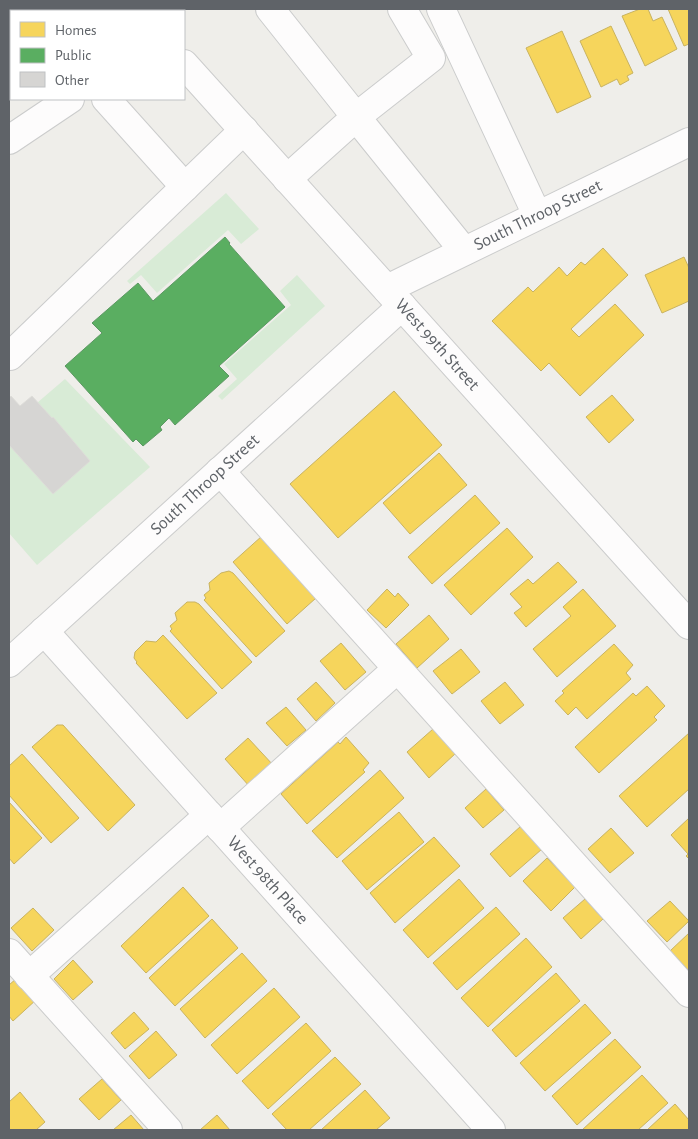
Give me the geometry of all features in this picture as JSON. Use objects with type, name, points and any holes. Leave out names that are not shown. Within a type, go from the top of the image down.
[{"type":"street","points":[[270,9],[464,251]]},
{"type":"street","points":[[287,179],[356,117],[432,58],[402,9]]},
{"type":"street","points":[[441,9],[537,216]]},
{"type":"street","name":"West 99th Street","points":[[185,65],[689,625]]},
{"type":"street","points":[[9,140],[69,100]]},
{"type":"street","points":[[107,100],[185,188]]},
{"type":"street","points":[[9,355],[244,130]]},
{"type":"street","name":"South Throop Street","points":[[9,662],[220,471],[394,298],[464,251],[689,142]]},
{"type":"street","points":[[220,471],[689,993]]},
{"type":"street","name":"West 98th Place","points":[[44,631],[491,1130]]},
{"type":"street","points":[[29,976],[397,669]]},
{"type":"street","points":[[9,953],[168,1130]]},
{"type":"green space","points":[[226,193],[259,229],[241,244],[228,230],[157,293],[141,275],[130,284],[127,281]]},
{"type":"green space","points":[[297,275],[325,306],[222,400],[218,396],[237,379],[224,364],[291,305],[280,291]]},
{"type":"green space","points":[[65,379],[150,467],[37,565],[9,533],[9,427]]},
{"type":"building: Homes","points":[[640,9],[648,9],[653,21],[662,17],[677,49],[645,66],[622,16]]},
{"type":"building: Homes","points":[[668,9],[689,9],[689,44],[684,46]]},
{"type":"building: Homes","points":[[611,26],[633,73],[627,76],[629,80],[620,85],[617,79],[601,87],[580,41]]},
{"type":"building: Homes","points":[[562,31],[591,97],[557,113],[526,48]]},
{"type":"building: Homes","points":[[603,248],[628,275],[571,329],[579,337],[615,304],[644,335],[580,396],[549,363],[541,371],[492,321],[528,287],[533,292],[559,267],[567,276],[581,262],[585,265]]},
{"type":"building: Homes","points":[[684,257],[689,268],[689,301],[662,313],[645,275]]},
{"type":"building: Homes","points":[[394,391],[442,445],[338,538],[290,484]]},
{"type":"building: Homes","points":[[612,395],[634,420],[609,443],[586,417]]},
{"type":"building: Homes","points":[[439,453],[467,485],[410,534],[383,503]]},
{"type":"building: Homes","points":[[475,495],[500,523],[432,584],[408,557]]},
{"type":"building: Homes","points":[[507,528],[533,557],[471,615],[444,585]]},
{"type":"building: Homes","points":[[262,536],[316,598],[287,624],[233,562]]},
{"type":"building: Homes","points":[[558,562],[577,582],[526,627],[514,613],[522,607],[510,594],[528,579],[533,584]]},
{"type":"building: Homes","points":[[229,571],[233,573],[285,631],[256,657],[204,600],[206,598],[204,595],[210,590],[209,583],[221,573]]},
{"type":"building: Homes","points":[[387,589],[395,597],[398,593],[409,605],[386,628],[367,610]]},
{"type":"building: Homes","points":[[583,589],[616,626],[557,677],[533,649],[571,616],[563,607]]},
{"type":"building: Homes","points":[[187,602],[199,604],[252,662],[222,689],[170,631],[172,629],[170,626],[177,620],[175,613]]},
{"type":"building: Homes","points":[[429,615],[449,639],[417,668],[396,644]]},
{"type":"building: Homes","points":[[163,635],[217,693],[187,719],[136,663],[134,658],[135,652],[146,641],[156,642]]},
{"type":"building: Homes","points":[[341,643],[366,672],[345,690],[320,661]]},
{"type":"building: Homes","points":[[614,644],[633,665],[626,673],[631,679],[587,719],[576,707],[568,715],[555,701],[564,693],[562,691]]},
{"type":"building: Homes","points":[[461,649],[480,672],[452,694],[433,671]]},
{"type":"building: Homes","points":[[316,682],[335,703],[316,721],[297,699]]},
{"type":"building: Homes","points":[[505,682],[524,705],[500,724],[481,701]]},
{"type":"building: Homes","points":[[647,686],[665,706],[654,717],[657,720],[599,773],[575,747],[633,693],[636,696]]},
{"type":"building: Homes","points":[[286,707],[306,730],[287,746],[266,723]]},
{"type":"building: Homes","points":[[57,725],[63,725],[135,805],[108,831],[32,747]]},
{"type":"building: Homes","points":[[433,729],[456,753],[429,778],[407,752]]},
{"type":"building: Homes","points":[[689,733],[689,789],[647,827],[619,796]]},
{"type":"building: Homes","points":[[346,737],[369,763],[363,770],[365,772],[307,824],[281,794],[338,742],[340,744]]},
{"type":"building: Homes","points":[[248,738],[274,766],[250,787],[225,759]]},
{"type":"building: Homes","points":[[22,754],[79,818],[51,843],[9,795],[9,766]]},
{"type":"building: Homes","points":[[380,770],[404,798],[337,858],[312,831]]},
{"type":"building: Homes","points":[[486,789],[504,810],[483,828],[465,808]]},
{"type":"building: Homes","points":[[9,802],[42,838],[14,864],[9,858]]},
{"type":"building: Homes","points":[[399,812],[424,842],[367,890],[342,861]]},
{"type":"building: Homes","points":[[689,818],[689,859],[686,856],[688,854],[671,835]]},
{"type":"building: Homes","points":[[521,826],[542,849],[510,877],[490,854]]},
{"type":"building: Homes","points":[[611,828],[634,853],[610,873],[588,849]]},
{"type":"building: Homes","points":[[434,837],[460,866],[395,923],[370,893]]},
{"type":"building: Homes","points":[[547,858],[575,887],[551,911],[523,881]]},
{"type":"building: Homes","points":[[459,879],[484,908],[428,958],[403,930]]},
{"type":"building: Homes","points":[[183,887],[209,916],[146,973],[121,946]]},
{"type":"building: Homes","points":[[585,899],[603,919],[581,939],[563,918]]},
{"type":"building: Homes","points":[[670,901],[689,921],[667,942],[647,921]]},
{"type":"building: Homes","points":[[496,907],[520,934],[457,990],[433,963]]},
{"type":"building: Homes","points":[[33,908],[54,930],[32,951],[11,928]]},
{"type":"building: Homes","points":[[212,919],[238,948],[175,1006],[149,978]]},
{"type":"building: Homes","points":[[689,933],[689,971],[670,951]]},
{"type":"building: Homes","points":[[526,938],[552,967],[488,1027],[461,998]]},
{"type":"building: Homes","points":[[242,953],[267,981],[205,1038],[180,1009]]},
{"type":"building: Homes","points":[[73,960],[93,982],[73,1000],[54,979]]},
{"type":"building: Homes","points":[[556,973],[580,1001],[516,1057],[492,1030]]},
{"type":"building: Homes","points":[[17,978],[37,999],[13,1021],[9,1016],[9,985]]},
{"type":"building: Homes","points":[[274,988],[300,1017],[237,1074],[211,1045]]},
{"type":"building: Homes","points":[[585,1004],[611,1033],[545,1091],[520,1063]]},
{"type":"building: Homes","points":[[134,1012],[149,1029],[125,1049],[111,1033]]},
{"type":"building: Homes","points":[[306,1023],[331,1051],[268,1109],[242,1081]]},
{"type":"building: Homes","points":[[156,1031],[177,1055],[149,1079],[129,1056]]},
{"type":"building: Homes","points":[[615,1039],[641,1067],[577,1125],[552,1096]]},
{"type":"building: Homes","points":[[335,1057],[361,1084],[309,1130],[287,1130],[272,1114]]},
{"type":"building: Homes","points":[[642,1075],[668,1103],[638,1130],[582,1130]]},
{"type":"building: Homes","points":[[102,1079],[121,1100],[99,1120],[79,1099]]},
{"type":"building: Homes","points":[[365,1090],[390,1118],[376,1130],[321,1130]]},
{"type":"building: Homes","points":[[20,1092],[45,1122],[36,1130],[9,1130],[9,1102]]},
{"type":"building: Homes","points":[[675,1104],[689,1120],[689,1130],[647,1130]]},
{"type":"building: Homes","points":[[131,1115],[144,1130],[113,1130]]},
{"type":"building: Homes","points":[[217,1115],[230,1130],[200,1130]]},
{"type":"building: Public","points":[[225,237],[229,244],[285,307],[219,366],[229,376],[175,425],[169,418],[160,427],[162,430],[143,446],[136,439],[133,442],[65,366],[102,333],[92,323],[138,283],[153,301]]},
{"type":"building: Other","points":[[10,22],[9,57],[9,23]]},
{"type":"building: Other","points":[[11,396],[20,406],[32,396],[53,417],[90,461],[53,494],[9,445],[9,398]]}]
